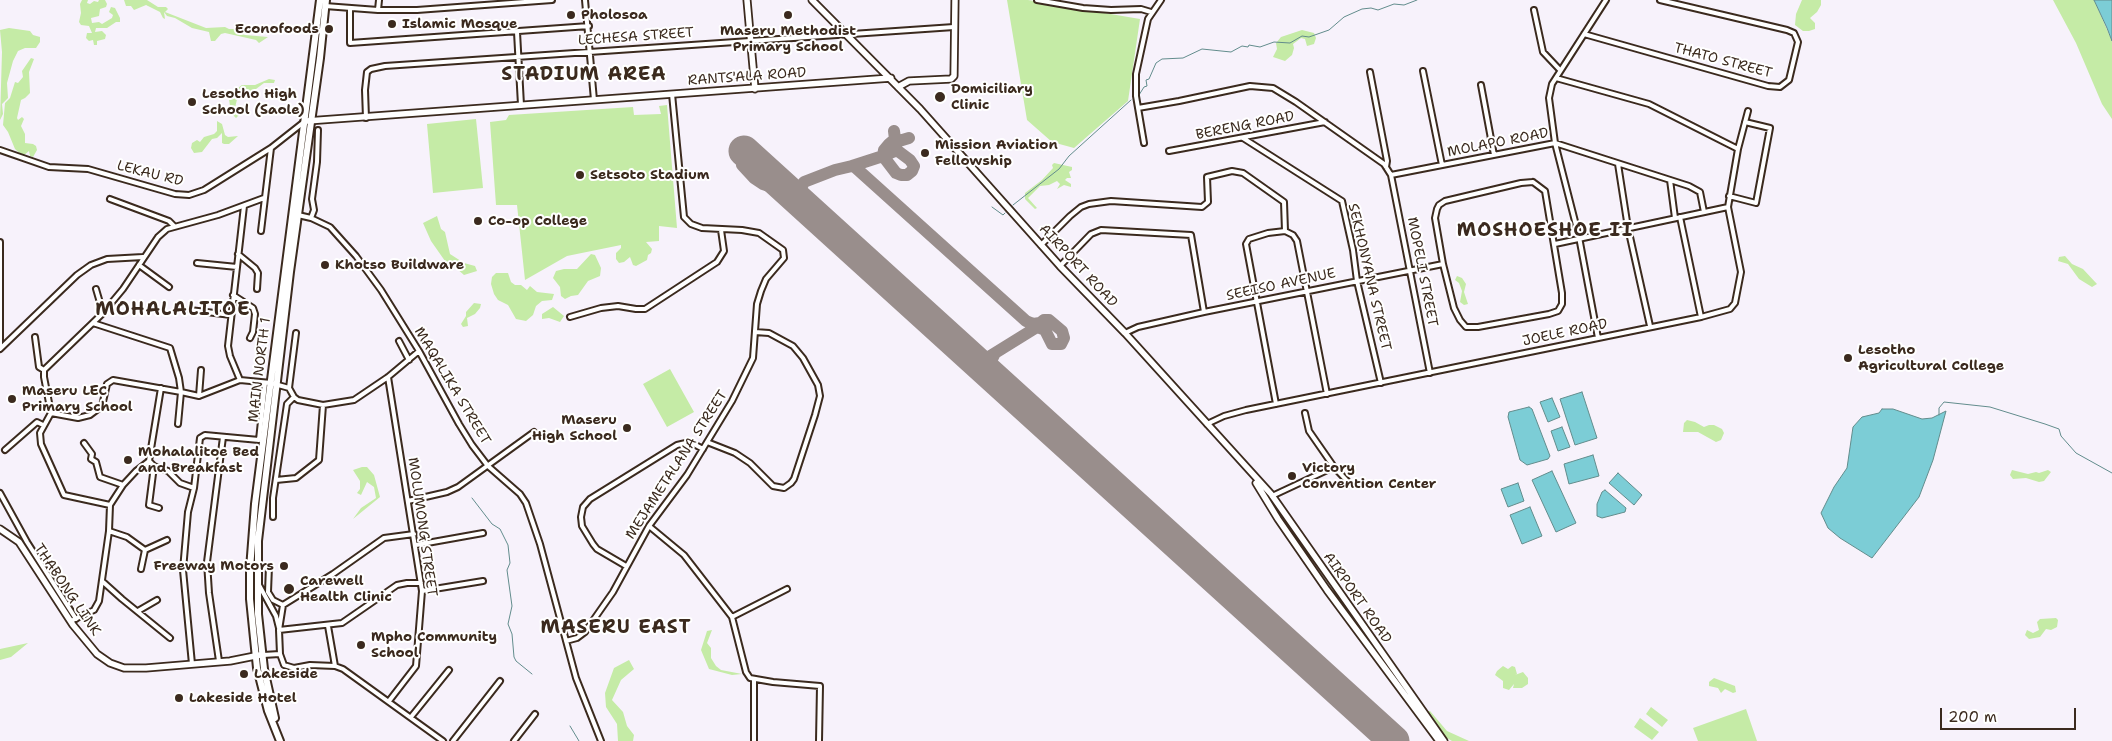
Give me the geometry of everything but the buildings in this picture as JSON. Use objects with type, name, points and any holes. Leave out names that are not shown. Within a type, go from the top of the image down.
[{"type":"main road","points":[[747,0],[755,89]]},
{"type":"main road","name":"AIRPORT ROAD","points":[[812,0],[891,78],[1040,245],[1124,333],[1272,496],[1444,741]]},
{"type":"main road","points":[[898,87],[910,81],[953,78],[955,72],[955,0]]},
{"type":"main road","name":"MAIN NORTH 1","points":[[280,741],[263,693],[250,599],[250,568],[271,384],[296,215],[322,3]]},
{"type":"main road","name":"RANTS'ALA ROAD","points":[[308,121],[891,78]]},
{"type":"main road","name":"MAIN NORTH 1","points":[[259,656],[259,524],[271,384]]},
{"type":"main road","name":"AIRPORT ROAD","points":[[1248,471],[1278,519],[1328,590],[1439,741]]},
{"type":"main road","name":"THABONG LINK","points":[[0,529],[19,542],[97,654],[117,666],[146,668],[259,656]]},
{"type":"street","points":[[378,10],[379,0]]},
{"type":"street","points":[[322,3],[350,8],[416,10],[552,0]]},
{"type":"street","points":[[586,0],[594,100]]},
{"type":"street","points":[[1037,0],[1083,8],[1111,10],[1141,9],[1151,12]]},
{"type":"street","points":[[1144,144],[1136,85],[1138,62],[1148,19],[1160,0]]},
{"type":"street","points":[[1598,338],[1579,237],[1555,143],[1549,98],[1550,89],[1560,70],[1606,0]]},
{"type":"street","name":"THATO STREET","points":[[1584,34],[1768,86],[1780,87],[1790,80],[1798,42],[1794,33],[1660,0]]},
{"type":"street","points":[[350,8],[350,43],[589,26]]},
{"type":"street","points":[[1534,10],[1543,52],[1560,70]]},
{"type":"street","name":"LECHESA STREET","points":[[366,118],[367,72],[371,69],[385,66],[954,27]]},
{"type":"street","points":[[517,32],[521,105]]},
{"type":"street","points":[[1423,71],[1442,165]]},
{"type":"street","points":[[1370,72],[1387,161],[1386,167]]},
{"type":"street","points":[[1556,78],[1649,104],[1738,149]]},
{"type":"street","points":[[1482,85],[1494,155]]},
{"type":"street","points":[[1138,108],[1250,86],[1264,86],[1282,93],[1325,122],[1386,167],[1392,174]]},
{"type":"street","name":"MEJAMETALANA STREET","points":[[566,641],[577,638],[584,632],[613,592],[649,526],[703,449],[732,401],[754,358],[757,304],[761,291],[766,279],[784,258],[785,253],[759,233],[696,227],[687,221],[683,213],[679,150],[672,94]]},
{"type":"street","name":"JOELE ROAD","points":[[1207,424],[1224,416],[1276,404],[1730,309],[1735,303],[1741,272],[1728,207],[1729,196],[1748,111]]},
{"type":"street","name":"LEKAU RD","points":[[0,150],[49,167],[88,169],[184,196],[204,190],[271,148],[308,121]]},
{"type":"street","name":"BERENG ROAD","points":[[1169,151],[1325,122]]},
{"type":"street","points":[[1729,196],[1756,203],[1770,128],[1745,122]]},
{"type":"street","points":[[311,218],[314,210],[312,199],[317,162],[318,130]]},
{"type":"street","name":"SEKHONYANA STREET","points":[[1243,138],[1342,201],[1353,250],[1357,281],[1381,383]]},
{"type":"street","name":"MOLAPO ROAD","points":[[1392,174],[1555,143],[1689,186],[1700,192],[1704,212]]},
{"type":"street","points":[[261,231],[271,148]]},
{"type":"street","points":[[1618,164],[1628,228],[1650,326]]},
{"type":"street","points":[[1040,245],[1070,216],[1081,207],[1089,204],[1111,201],[1202,207],[1208,202],[1207,177],[1232,171],[1243,172],[1284,202],[1285,231]]},
{"type":"street","name":"MOPELI STREET","points":[[1392,174],[1430,373]]},
{"type":"street","points":[[1670,180],[1675,218]]},
{"type":"street","points":[[1533,182],[1545,191],[1562,293],[1562,304],[1558,311],[1466,327],[1454,308],[1443,264],[1435,218],[1439,204],[1521,183],[1533,182]]},
{"type":"street","points":[[44,370],[103,313],[123,289],[158,237],[166,229],[244,206],[264,198]]},
{"type":"street","points":[[110,199],[169,221],[174,226]]},
{"type":"street","points":[[240,380],[228,346],[230,315],[244,206]]},
{"type":"street","points":[[1554,244],[1579,237],[1728,207]]},
{"type":"street","name":"MAQALIKA STREET","points":[[296,215],[311,218],[330,227],[348,246],[381,290],[419,352],[459,424],[488,466],[520,494],[526,503],[540,544],[576,678],[601,741]]},
{"type":"street","points":[[1680,217],[1701,316]]},
{"type":"street","points":[[570,317],[602,308],[618,306],[645,309],[718,262],[724,251],[721,230]]},
{"type":"street","points":[[1060,266],[1091,234],[1100,230],[1191,235],[1204,312]]},
{"type":"street","points":[[1276,404],[1246,244],[1249,239],[1258,235],[1285,231],[1293,234],[1297,241],[1326,394]]},
{"type":"street","points":[[0,242],[0,349]]},
{"type":"street","points":[[238,254],[255,268],[258,273],[257,289]]},
{"type":"street","points":[[0,349],[91,265],[107,259],[144,257]]},
{"type":"street","points":[[197,263],[236,267]]},
{"type":"street","points":[[139,264],[169,287]]},
{"type":"street","name":"SEEISO AVENUE","points":[[1124,333],[1138,327],[1204,312],[1411,272],[1443,264]]},
{"type":"street","points":[[96,289],[103,313]]},
{"type":"street","points":[[233,295],[253,308],[255,314],[253,332],[250,338]]},
{"type":"street","points":[[190,310],[230,315]]},
{"type":"street","points":[[93,323],[170,348],[181,392],[178,424]]},
{"type":"street","points":[[707,442],[736,453],[750,463],[774,486],[784,488],[791,484],[794,479],[815,415],[820,390],[803,358],[793,346],[769,333],[755,332]]},
{"type":"street","points":[[296,333],[289,388],[298,400],[323,404],[360,397],[388,378],[419,352]]},
{"type":"street","points":[[35,337],[39,367],[44,370],[51,413],[40,433],[41,444],[64,495],[110,505]]},
{"type":"street","points":[[399,341],[409,360]]},
{"type":"street","points":[[199,396],[201,370]]},
{"type":"street","name":"MOLUMONG STREET","points":[[388,378],[422,591],[416,666],[389,701]]},
{"type":"street","points":[[51,413],[78,418],[90,415],[102,406],[107,384],[113,380],[199,396],[240,380],[289,388]]},
{"type":"street","points":[[192,664],[183,570],[188,512],[194,488],[200,438],[205,435],[259,440],[271,384]]},
{"type":"street","points":[[0,493],[73,620],[94,610],[99,601],[109,531],[110,505],[123,485],[136,471],[149,462],[161,388]]},
{"type":"street","points":[[273,517],[276,480],[287,404],[294,397]]},
{"type":"street","points":[[276,480],[296,478],[319,460],[323,404]]},
{"type":"street","points":[[1305,413],[1309,431],[1334,467],[1350,484]]},
{"type":"street","points":[[6,450],[37,422],[43,425]]},
{"type":"street","points":[[408,501],[447,492],[464,484],[534,432]]},
{"type":"street","points":[[219,661],[209,593],[207,562],[223,437]]},
{"type":"street","points":[[626,566],[597,549],[593,544],[582,526],[580,517],[583,507],[590,499],[677,444],[690,442],[703,449]]},
{"type":"street","points":[[84,443],[92,454],[91,460],[96,462],[100,477],[123,485]]},
{"type":"street","points":[[149,462],[168,471],[180,483],[194,488]]},
{"type":"street","points":[[154,466],[149,504],[159,508]]},
{"type":"street","points":[[1272,496],[1334,467]]},
{"type":"street","points":[[649,526],[684,555],[732,617],[746,672],[750,678],[754,680],[820,686],[819,741]]},
{"type":"street","points":[[109,531],[126,537],[145,550]]},
{"type":"street","points":[[416,545],[483,533]]},
{"type":"street","points":[[279,630],[283,605],[384,538],[414,534]]},
{"type":"street","points":[[145,550],[167,540]]},
{"type":"street","points":[[142,569],[145,550]]},
{"type":"street","points":[[269,566],[268,592],[273,600],[283,605]]},
{"type":"street","points":[[102,581],[122,600],[170,638]]},
{"type":"street","points":[[422,591],[484,581]]},
{"type":"street","points":[[279,630],[304,626],[342,624],[401,584],[420,583]]},
{"type":"street","points":[[258,584],[276,616],[279,630],[280,654],[284,665],[294,668],[310,665],[335,666],[389,701],[443,741]]},
{"type":"street","points":[[732,617],[787,589]]},
{"type":"street","points":[[138,611],[157,600]]},
{"type":"street","points":[[328,626],[335,666]]},
{"type":"street","points":[[259,656],[280,654]]},
{"type":"street","points":[[411,717],[449,670]]},
{"type":"street","points":[[754,680],[754,741]]},
{"type":"street","points":[[454,741],[500,681]]},
{"type":"street","points":[[514,741],[535,714]]},
{"type":"green space","points":[[82,0],[88,0],[87,3],[90,4],[94,1],[105,0],[107,4],[106,7],[100,9],[99,16],[91,18],[92,23],[99,22],[102,24],[112,18],[113,15],[109,12],[111,7],[115,8],[120,18],[120,22],[116,22],[107,28],[96,28],[95,32],[102,31],[106,35],[105,39],[97,41],[97,45],[94,45],[93,40],[89,41],[86,38],[87,33],[92,33],[89,26],[81,25],[79,22]]},
{"type":"green space","points":[[124,0],[147,0],[158,7],[166,7],[168,9],[165,12],[206,28],[225,27],[236,29],[239,33],[245,35],[268,37],[259,43],[256,40],[225,33],[221,34],[215,41],[211,41],[209,32],[192,28],[175,18],[167,16],[164,12],[165,19],[160,12],[146,5],[134,10],[131,6],[126,6]]},
{"type":"green space","points":[[1007,0],[1028,0],[1140,19],[1128,101],[1074,148],[1052,142],[1027,120]]},
{"type":"green space","points":[[1802,0],[1821,0],[1821,5],[1817,12],[1810,18],[1815,23],[1815,29],[1809,31],[1803,31],[1795,25],[1796,14]]},
{"type":"green space","points":[[2053,0],[2094,0],[2112,41],[2112,119],[2102,104],[2076,43]]},
{"type":"green space","points":[[9,28],[30,31],[33,35],[40,37],[40,42],[36,48],[25,48],[18,51],[7,83],[8,98],[2,104],[3,114],[0,120],[2,52],[0,30]]},
{"type":"green space","points":[[1302,30],[1314,33],[1316,38],[1314,44],[1307,46],[1305,39],[1301,38],[1293,44],[1292,55],[1285,61],[1273,57],[1277,49],[1276,43],[1281,37]]},
{"type":"green space","points":[[31,58],[34,59],[29,72],[30,93],[21,100],[17,118],[18,120],[22,117],[24,119],[21,126],[25,134],[25,143],[36,146],[37,150],[33,157],[30,156],[29,151],[23,156],[15,149],[3,125],[5,103],[10,98],[15,82],[18,83],[23,77],[22,71]]},
{"type":"green space","points":[[269,79],[275,80],[274,83],[264,83],[256,89],[238,95],[235,108],[239,115],[236,118],[231,113],[229,99],[235,96],[235,90],[242,85],[255,85]]},
{"type":"green space","points":[[667,105],[677,228],[659,226],[659,241],[646,242],[652,249],[651,253],[648,255],[647,260],[636,266],[633,265],[630,257],[624,262],[619,263],[616,259],[616,253],[621,248],[621,245],[567,256],[525,280],[517,205],[496,205],[490,122],[506,120],[509,115],[633,107],[634,115],[661,114],[659,106]]},
{"type":"green space","points":[[476,119],[483,188],[433,193],[427,124]]},
{"type":"green space","points":[[217,121],[222,124],[225,135],[228,137],[238,136],[229,144],[224,144],[222,143],[222,133],[217,138],[212,139],[202,152],[194,153],[191,148],[192,143],[197,140],[200,142],[204,137],[214,134],[217,131]]},
{"type":"green space","points":[[1054,163],[1072,167],[1072,170],[1069,172],[1071,178],[1065,180],[1071,184],[1071,187],[1064,185],[1057,189],[1060,184],[1057,181],[1049,185],[1040,186],[1028,198],[1037,208],[1035,209],[1025,199],[1025,193],[1042,180],[1053,168],[1052,165]]},
{"type":"green space","points":[[437,216],[441,229],[445,232],[450,254],[464,263],[475,266],[477,271],[464,275],[445,261],[431,241],[423,223]]},
{"type":"green space","points":[[591,254],[595,255],[601,268],[600,276],[588,281],[578,295],[565,299],[561,296],[560,287],[553,278],[556,271],[577,269]]},
{"type":"green space","points":[[2065,256],[2072,264],[2083,269],[2097,284],[2092,287],[2079,279],[2068,264],[2058,261],[2059,257]]},
{"type":"green space","points":[[496,273],[508,273],[511,282],[515,285],[521,285],[527,290],[530,286],[537,292],[554,294],[552,300],[542,301],[536,306],[533,315],[526,321],[516,319],[508,305],[498,300],[494,294],[491,284],[492,277]]},
{"type":"green space","points":[[1457,276],[1462,278],[1466,284],[1464,292],[1468,304],[1464,305],[1460,302],[1462,291],[1459,283],[1455,280]]},
{"type":"green space","points":[[474,303],[481,304],[480,308],[475,314],[467,318],[468,326],[463,327],[461,324],[466,316],[466,312]]},
{"type":"green space","points":[[553,307],[564,316],[560,322],[549,318],[542,319],[542,314]]},
{"type":"green space","points":[[670,369],[694,412],[667,427],[643,384]]},
{"type":"green space","points":[[1687,420],[1704,427],[1714,425],[1722,429],[1724,433],[1721,440],[1716,442],[1698,432],[1683,432],[1684,423]]},
{"type":"green space","points":[[367,467],[374,475],[380,497],[353,519],[361,508],[376,498],[374,487],[367,482],[361,495],[357,493],[360,489],[360,481],[353,470]]},
{"type":"green space","points":[[2012,470],[2028,474],[2048,470],[2051,472],[2044,481],[2039,482],[2026,478],[2013,479],[2010,475]]},
{"type":"green space","points":[[2056,618],[2058,620],[2057,627],[2051,630],[2046,629],[2040,637],[2029,639],[2025,635],[2027,630],[2033,633],[2039,630],[2037,622],[2040,619]]},
{"type":"green space","points":[[712,630],[707,643],[711,648],[711,658],[716,666],[721,670],[742,674],[732,675],[709,669],[701,650],[707,631]]},
{"type":"green space","points":[[28,643],[11,657],[0,660],[0,649]]},
{"type":"green space","points":[[629,660],[634,669],[621,680],[612,700],[623,712],[627,726],[634,735],[633,741],[618,741],[617,724],[606,707],[605,693],[614,668]]},
{"type":"green space","points":[[1503,666],[1508,669],[1512,666],[1515,667],[1517,674],[1515,675],[1523,672],[1528,678],[1528,684],[1522,688],[1513,688],[1514,684],[1509,690],[1503,688],[1503,681],[1495,675]]},
{"type":"green space","points":[[1714,678],[1735,686],[1736,692],[1733,693],[1725,689],[1721,693],[1718,688],[1709,686],[1709,682]]},
{"type":"green space","points":[[1651,707],[1668,720],[1662,727],[1646,714]]},
{"type":"green space","points":[[1746,709],[1757,741],[1698,741],[1693,728]]},
{"type":"green space","points":[[1430,711],[1447,731],[1469,741],[1452,741],[1442,735],[1426,712]]},
{"type":"green space","points":[[1640,718],[1659,732],[1652,740],[1634,727]]},
{"type":"water","points":[[2094,0],[2112,0],[2112,41],[2107,28]]},
{"type":"water","points":[[1582,392],[1597,438],[1575,445],[1560,399]]},
{"type":"water","points":[[1552,398],[1560,417],[1548,422],[1540,402]]},
{"type":"water","points":[[1529,407],[1532,409],[1550,456],[1548,459],[1527,465],[1520,460],[1508,417],[1509,412]]},
{"type":"water","points":[[1882,409],[1893,409],[1922,419],[1932,418],[1946,411],[1933,460],[1919,497],[1872,558],[1840,538],[1828,528],[1821,513],[1834,487],[1847,468],[1853,427],[1862,417],[1879,413]]},
{"type":"water","points":[[1562,427],[1570,447],[1558,451],[1551,431]]},
{"type":"water","points":[[1593,455],[1599,476],[1569,484],[1564,464]]},
{"type":"water","points":[[1552,471],[1576,523],[1556,532],[1532,480]]},
{"type":"water","points":[[1618,473],[1642,495],[1634,505],[1609,483]]},
{"type":"water","points":[[1518,483],[1524,501],[1508,507],[1501,489]]},
{"type":"water","points":[[1605,490],[1626,508],[1625,512],[1602,518],[1597,516],[1597,504],[1602,492]]},
{"type":"water","points":[[1530,507],[1542,536],[1522,544],[1510,515]]},
{"type":"waterway","points":[[1139,95],[1144,87],[1147,86],[1146,80],[1149,79],[1156,63],[1162,59],[1183,58],[1202,49],[1231,52],[1242,46],[1260,47],[1274,42],[1290,43],[1302,36],[1309,37],[1329,30],[1344,17],[1362,9],[1371,8],[1378,10],[1394,4],[1404,5],[1417,0]]},
{"type":"waterway","points":[[1013,205],[1059,169],[1069,156],[1131,100]]},
{"type":"waterway","points":[[992,207],[1003,215],[1005,213]]},
{"type":"waterway","points":[[1939,415],[1939,408],[1944,402],[1990,407],[2045,424],[2059,429],[2061,436],[2076,453],[2112,473]]},
{"type":"waterway","points":[[472,498],[492,524],[500,529],[508,545],[510,563],[507,570],[512,606],[508,624],[512,634],[514,657],[516,661],[532,674]]},
{"type":"waterway","points":[[570,726],[579,741]]},
{"type":"taxiway","points":[[894,131],[895,139],[889,144],[909,138]]},
{"type":"taxiway","points":[[852,166],[883,156],[895,151],[898,151],[910,160],[914,166],[907,175],[896,173],[883,156],[884,150],[889,144]]},
{"type":"taxiway","points":[[765,170],[758,155],[749,153],[744,156],[742,165],[754,178],[763,184],[790,193]]},
{"type":"taxiway","points":[[802,204],[799,192],[804,182],[835,170],[852,166],[1026,321],[1033,324],[1040,323]]},
{"type":"taxiway","points":[[969,355],[979,359],[987,358],[1037,327],[1045,330],[1052,344],[1061,344],[1064,338],[1062,331],[1049,320],[1044,320],[1034,328]]},
{"type":"taxiway","points":[[992,377],[990,363],[994,355]]},
{"type":"runway","points":[[744,151],[1394,741]]},
{"type":"place","name":"Pholosoa","points":[[571,15]]},
{"type":"place","name":"Maseru Methodist Primary School","points":[[788,15]]},
{"type":"place","name":"Islamic Mosque","points":[[392,24]]},
{"type":"place","name":"Econofoods","points":[[329,29]]},
{"type":"place","name":"Domiciliary Clinic","points":[[940,97]]},
{"type":"place","name":"Lesotho High School (Saole)","points":[[192,102]]},
{"type":"place","name":"Mission Aviation Fellowship","points":[[925,153]]},
{"type":"place","name":"Setsoto Stadium","points":[[580,175]]},
{"type":"place","name":"Co-op College","points":[[478,221]]},
{"type":"place","name":"Khotso Buildware","points":[[325,265]]},
{"type":"place","name":"Lesotho Agricultural College","points":[[1848,358]]},
{"type":"place","name":"Maseru LEC Primary School","points":[[12,399]]},
{"type":"place","name":"Maseru High School","points":[[627,428]]},
{"type":"place","name":"Mohalalitoe Bed and Breakfast","points":[[128,460]]},
{"type":"place","name":"Victory Convention Center","points":[[1292,476]]},
{"type":"place","name":"Freeway Motors","points":[[284,566]]},
{"type":"place","name":"Carewell Health Clinic","points":[[289,589]]},
{"type":"place","name":"Mpho Community School","points":[[361,645]]},
{"type":"place","name":"Lakeside","points":[[244,674]]},
{"type":"place","name":"Lakeside Hotel","points":[[179,698]]},
{"type":"district","name":"STADIUM AREA","points":[[584,75]]},
{"type":"district","name":"MOSHOESHOE II","points":[[1545,231]]},
{"type":"district","name":"MOHALALITOE","points":[[173,310]]},
{"type":"district","name":"MASERU EAST","points":[[616,628]]}]
